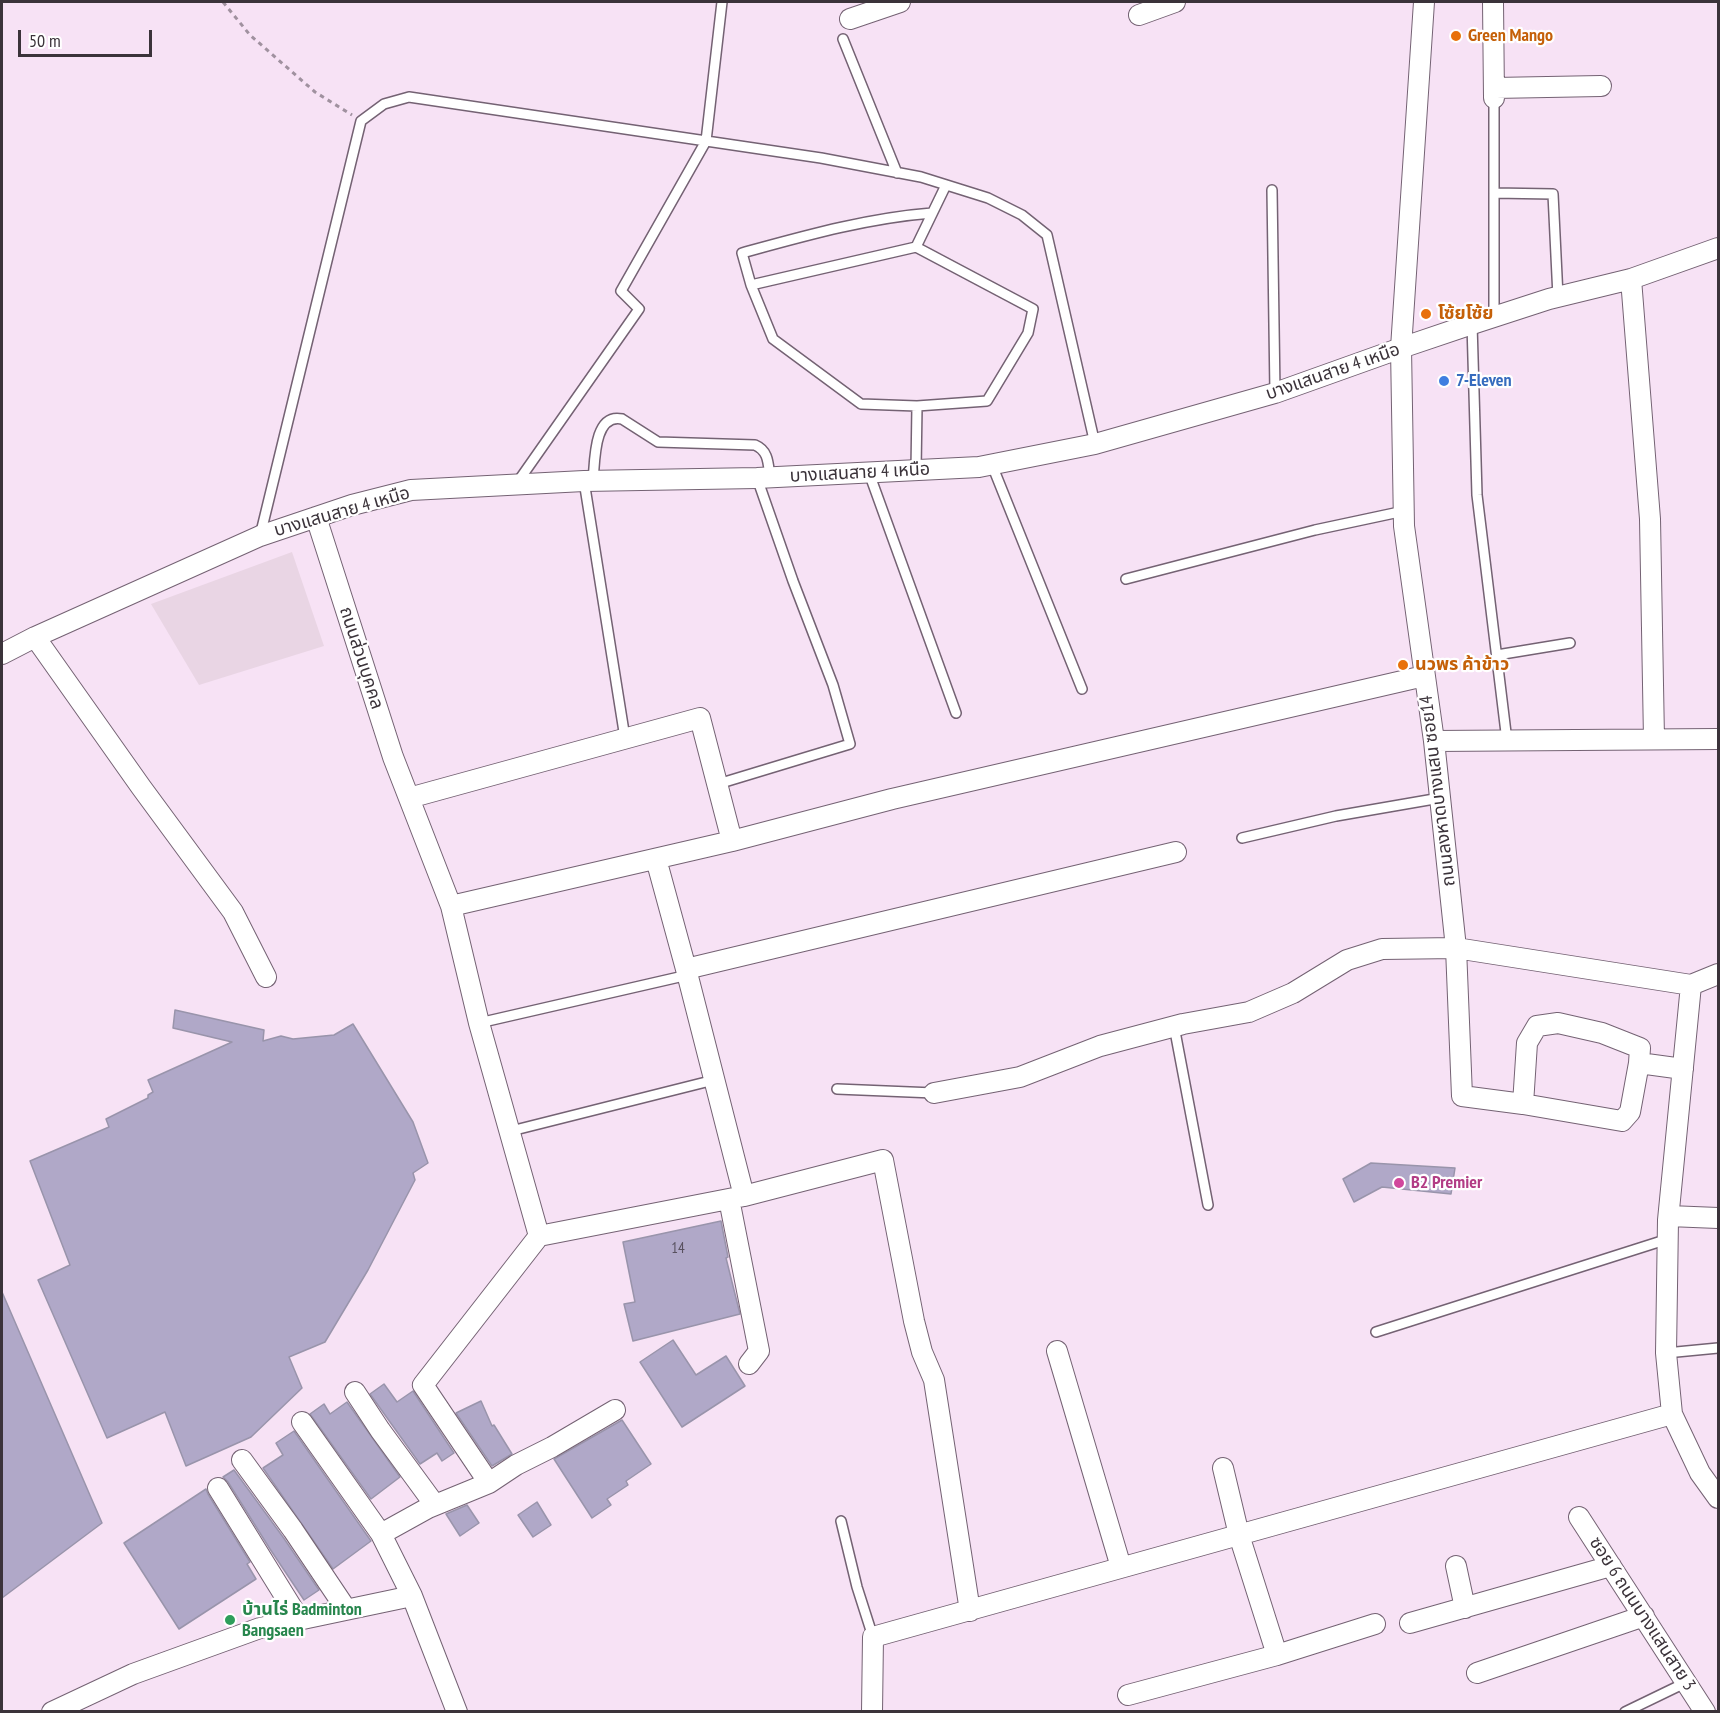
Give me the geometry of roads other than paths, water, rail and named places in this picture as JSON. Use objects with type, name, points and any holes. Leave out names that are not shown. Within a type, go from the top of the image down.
[{"type":"street","points":[[850,19],[900,2]]},
{"type":"street","points":[[1139,15],[1175,2]]},
{"type":"street","name":"ถนนลงหาดบางแสน ซอย14","points":[[1425,2],[1401,348],[1404,526],[1434,741],[1456,948],[1462,1096],[1523,1104]]},
{"type":"street","points":[[1493,2],[1494,93],[1601,86]]},
{"type":"street","name":"บางแสนสาย 4 เหนือ","points":[[2,654],[260,536],[352,505],[411,490],[589,481],[764,478],[979,468],[1095,444],[1275,393],[1472,324],[1558,297],[1630,279],[1719,248]]},
{"type":"street","points":[[1630,279],[1650,519],[1654,739]]},
{"type":"street","name":"ถนนส่วนบุคคล","points":[[316,517],[393,758],[451,906],[479,1023],[539,1236]]},
{"type":"street","points":[[35,637],[232,912],[266,976]]},
{"type":"street","points":[[451,906],[1424,676]]},
{"type":"street","points":[[409,798],[700,718],[732,841]]},
{"type":"street","points":[[1434,741],[1719,739]]},
{"type":"street","points":[[687,972],[1176,852]]},
{"type":"street","points":[[656,859],[714,1080],[736,1197],[759,1351],[748,1364]]},
{"type":"street","points":[[934,1093],[1020,1077],[1101,1046],[1174,1026],[1249,1011],[1293,993],[1347,960],[1382,949],[1456,948],[1691,985],[1719,974]]},
{"type":"street","points":[[1691,985],[1669,1216],[1666,1353],[1672,1414],[1700,1473],[1719,1498]]},
{"type":"street","points":[[1558,1023],[1602,1033],[1640,1048],[1639,1063],[1630,1112],[1622,1121],[1523,1104],[1527,1043],[1537,1026],[1558,1023]]},
{"type":"street","points":[[1639,1063],[1683,1069]]},
{"type":"street","points":[[489,1483],[423,1384],[539,1236],[736,1197],[883,1160],[914,1321],[922,1352],[934,1380],[970,1611]]},
{"type":"street","points":[[1669,1216],[1719,1218]]},
{"type":"street","points":[[1057,1351],[1121,1567]]},
{"type":"street","points":[[355,1392],[435,1505]]},
{"type":"street","points":[[381,1534],[435,1505],[489,1483],[516,1465],[615,1410]]},
{"type":"street","points":[[872,1712],[873,1637],[1672,1414]]},
{"type":"street","points":[[302,1422],[381,1534],[412,1596],[457,1712]]},
{"type":"street","points":[[242,1460],[346,1609]]},
{"type":"street","points":[[1223,1468],[1239,1535],[1277,1655]]},
{"type":"street","points":[[218,1488],[299,1619]]},
{"type":"street","name":"ซอย 6 ถนนบางแสนสาย 3","points":[[1579,1517],[1705,1712]]},
{"type":"street","points":[[1456,1566],[1465,1608]]},
{"type":"street","points":[[1410,1623],[1611,1566]]},
{"type":"street","points":[[51,1712],[133,1674],[260,1628],[412,1596]]},
{"type":"street","points":[[1477,1673],[1644,1616]]},
{"type":"street","points":[[1128,1695],[1277,1655],[1375,1624]]},
{"type":"lane","points":[[516,485],[639,309],[621,291],[706,141],[722,2]]},
{"type":"lane","points":[[843,39],[897,172]]},
{"type":"lane","points":[[1494,93],[1494,317]]},
{"type":"lane","points":[[260,536],[361,121],[384,104],[409,97],[821,158],[897,172],[988,198],[1022,215],[1047,236],[1095,444]]},
{"type":"lane","points":[[916,247],[946,185]]},
{"type":"lane","points":[[1272,190],[1275,393]]},
{"type":"lane","points":[[1494,193],[1553,194],[1558,297]]},
{"type":"lane","points":[[751,285],[916,247],[1033,309],[1028,333],[987,401],[917,406],[861,404],[773,339],[751,285],[742,253],[899,216],[932,213]]},
{"type":"lane","points":[[1472,324],[1477,495],[1507,741]]},
{"type":"lane","points":[[916,470],[917,406]]},
{"type":"lane","points":[[625,738],[589,481],[597,438],[603,428],[617,418],[658,442],[755,445],[766,453],[764,478],[793,580],[833,685],[850,744],[718,784]]},
{"type":"lane","points":[[992,465],[1082,689]]},
{"type":"lane","points":[[868,473],[956,713]]},
{"type":"lane","points":[[1126,579],[1315,530],[1404,511]]},
{"type":"lane","points":[[1497,655],[1570,643]]},
{"type":"lane","points":[[1242,837],[1336,816],[1440,798]]},
{"type":"lane","points":[[479,1023],[687,972]]},
{"type":"lane","points":[[1174,1026],[1208,1204]]},
{"type":"lane","points":[[511,1131],[714,1080]]},
{"type":"lane","points":[[837,1089],[934,1093]]},
{"type":"lane","points":[[1376,1332],[1668,1239]]},
{"type":"lane","points":[[1666,1353],[1719,1348]]},
{"type":"lane","points":[[841,1521],[857,1587],[873,1637]]},
{"type":"lane","points":[[1625,1712],[1687,1682]]},
{"type":"place","name":"Green Mango","points":[[1456,36]]},
{"type":"place","name":"โซ้ยโซ้ย","points":[[1426,314]]},
{"type":"place","name":"7-Eleven","points":[[1444,381]]},
{"type":"place","name":"นวพร ค้าข้าว","points":[[1403,665]]},
{"type":"place","name":"B2 Premier","points":[[1399,1183]]},
{"type":"place","name":"บ้านไร่ Badminton Bangsaen","points":[[230,1620]]}]
